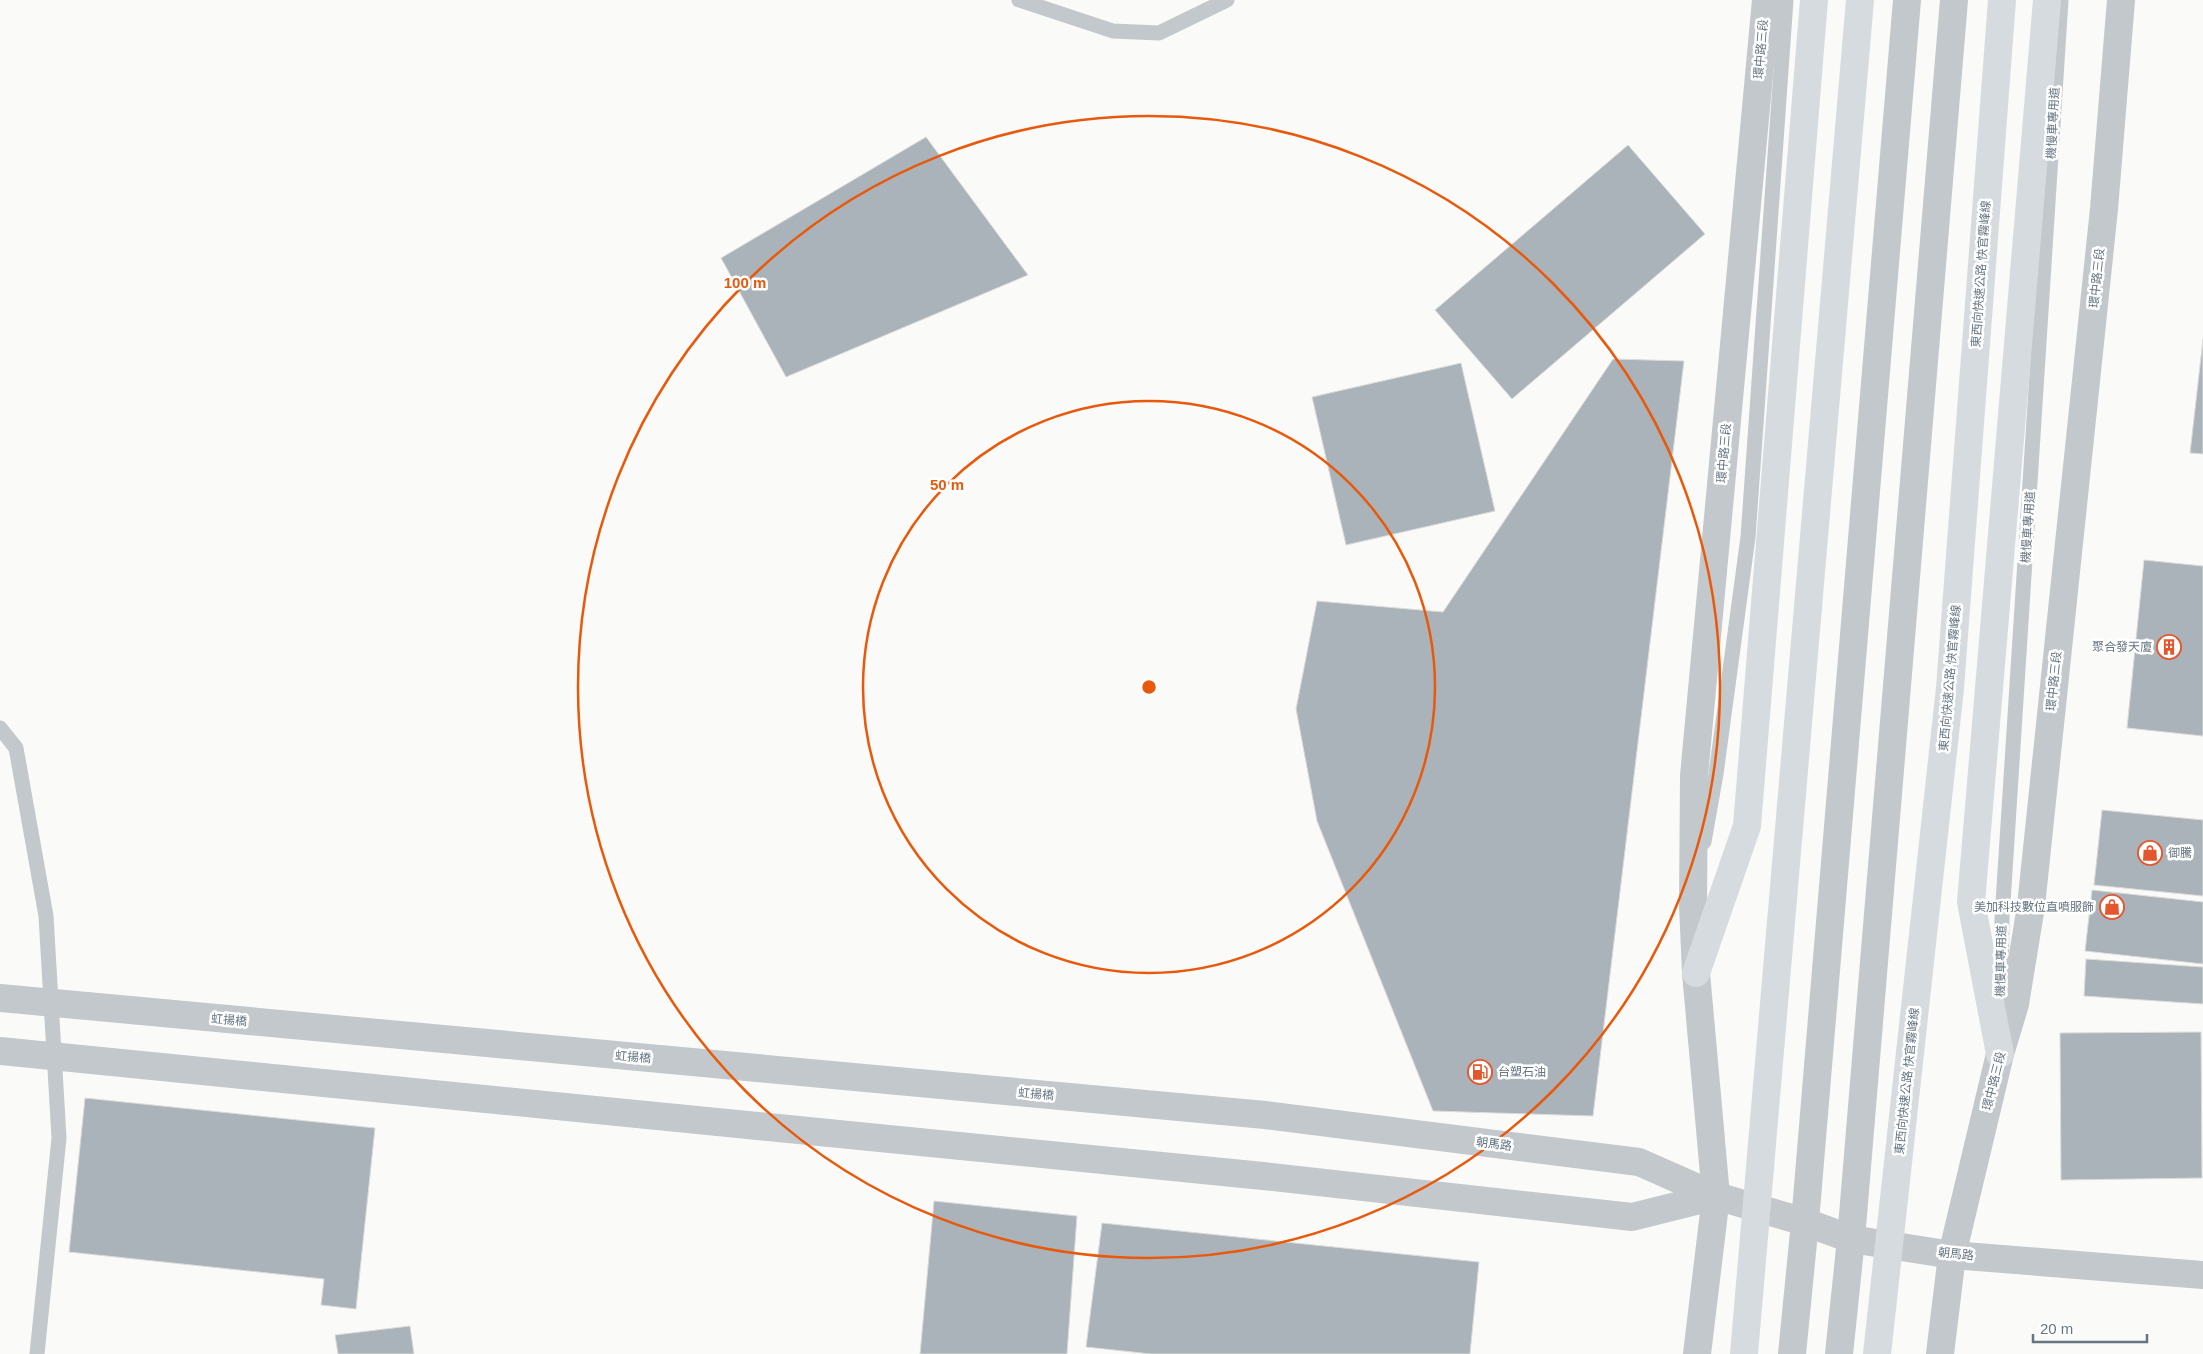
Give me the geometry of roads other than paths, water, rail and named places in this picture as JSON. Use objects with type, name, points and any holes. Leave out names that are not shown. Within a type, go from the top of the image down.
[{"type":"highway","points":[[1696,973],[1747,826],[1814,0]]},
{"type":"highway","points":[[1744,1354],[1860,0]]},
{"type":"highway","name":"東西向快速公路 快官霧峰線","points":[[1877,1354],[1950,688],[2002,0]]},
{"type":"highway","points":[[2000,1054],[1971,902],[2047,0]]},
{"type":"street","name":"環中路三段","points":[[1697,1354],[1716,1196],[1696,973],[1693,905],[1694,776],[1766,0]]},
{"type":"street","points":[[1792,1354],[1805,1222],[1907,0]]},
{"type":"street","points":[[1839,1354],[1851,1238],[1954,0]]},
{"type":"street","name":"環中路三段","points":[[1940,1354],[1952,1255],[2000,1054],[2015,1004],[2030,906],[2104,209],[2121,0]]},
{"type":"street","name":"虹揚橋","points":[[0,998],[1265,1115]]},
{"type":"street","points":[[0,1052],[1262,1176],[1632,1217],[1716,1196]]},
{"type":"street","name":"朝馬路","points":[[1265,1115],[1640,1162],[1716,1196],[1805,1222],[1851,1238],[1952,1255],[2203,1275]]},
{"type":"lane","points":[[1019,0],[1114,31],[1159,33],[1228,0]]},
{"type":"lane","points":[[1693,905],[1716,774],[1748,537],[1786,0]]},
{"type":"lane","name":"機慢車專用道","points":[[2000,1054],[2002,918],[2061,0]]},
{"type":"lane","points":[[0,728],[16,748],[46,916],[59,1138],[37,1354]]},
{"type":"place","name":"聚合發天廈","points":[[2169,647]]},
{"type":"place","name":"御騰","points":[[2150,853]]},
{"type":"place","name":"美加科技數位直噴服飾","points":[[2112,907]]},
{"type":"place","name":"台塑石油","points":[[1480,1072]]}]
